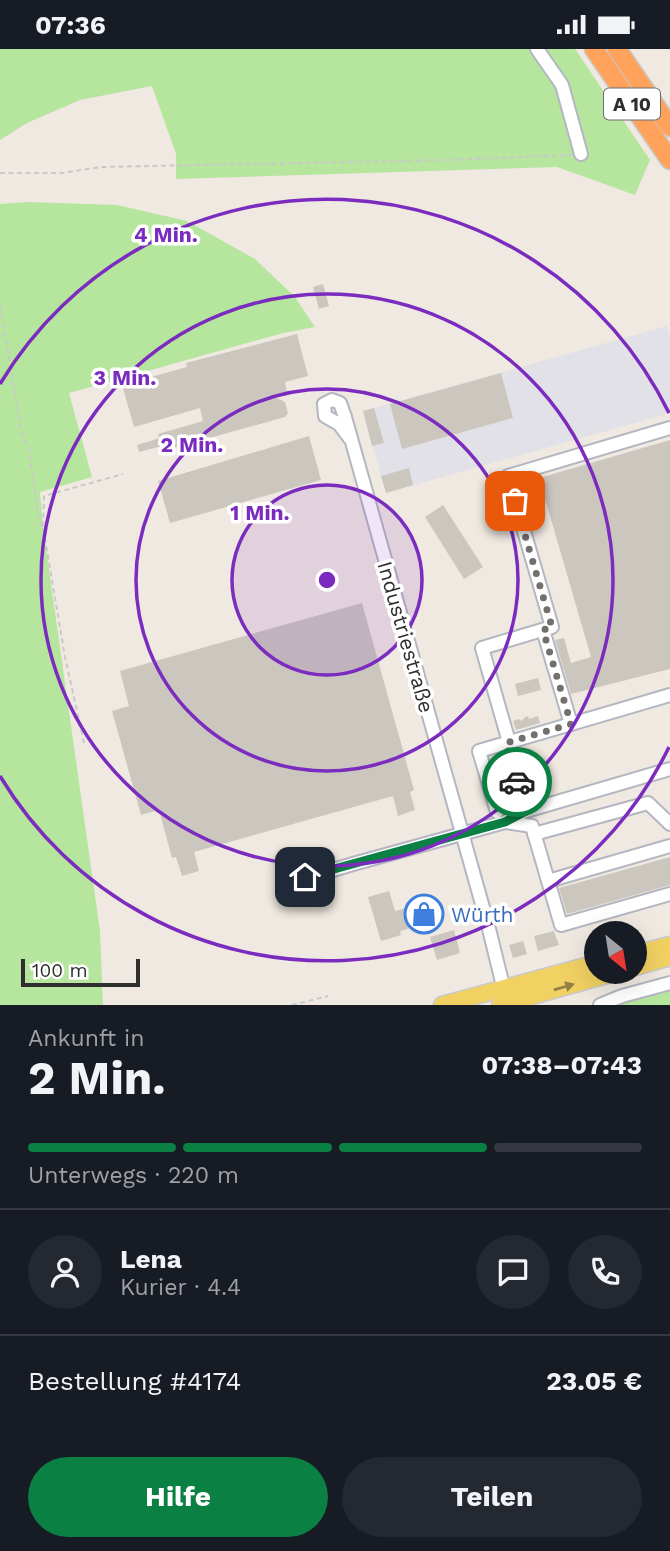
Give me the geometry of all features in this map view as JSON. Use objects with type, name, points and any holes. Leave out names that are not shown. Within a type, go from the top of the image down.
[{"type":"highway","name":"A 10","points":[[594,49],[670,160]]},
{"type":"highway","name":"A 10","points":[[617,49],[670,127]]},
{"type":"main road","points":[[648,951],[670,945]]},
{"type":"main road","points":[[648,963],[670,957]]},
{"type":"main road","points":[[504,1000],[584,968]]},
{"type":"main road","points":[[442,1005],[504,1000],[584,980]]},
{"type":"street","points":[[537,49],[562,85],[581,155]]},
{"type":"street","points":[[526,811],[482,648],[552,627],[508,476],[670,428]]},
{"type":"street","name":"Industriestraße","points":[[351,440],[489,929],[504,1000]]},
{"type":"street","points":[[543,630],[571,724]]},
{"type":"street","points":[[499,819],[479,751],[670,695]]},
{"type":"street","points":[[283,885],[462,834],[499,819],[670,769]]},
{"type":"street","points":[[534,834],[648,803],[670,824]]},
{"type":"street","points":[[499,819],[532,826],[561,925],[670,894]]},
{"type":"street","points":[[548,881],[670,846]]},
{"type":"street","points":[[600,1005],[670,983]]},
{"type":"path","points":[[0,173],[62,173],[101,167],[581,155]]},
{"type":"path","points":[[0,306],[22,435],[29,448],[39,522],[43,527]]},
{"type":"path","points":[[84,743],[65,657],[43,527],[44,496],[123,474]]},
{"type":"path","points":[[292,1005],[328,996]]},
{"type":"shaded area","points":[[667,326],[670,336],[670,413],[386,493],[363,411]]},
{"type":"green space","points":[[0,49],[575,49],[650,160],[635,195],[557,167],[176,179],[176,154],[152,86],[80,100],[27,123],[0,140]]},
{"type":"green space","points":[[28,202],[117,205],[187,221],[255,259],[295,297],[315,327],[283,333],[69,393],[92,477],[40,492],[100,931],[103,1005],[0,1005],[0,204]]},
{"type":"green space","points":[[670,986],[670,1005],[610,1005]]},
{"type":"building","points":[[323,284],[329,306],[319,309],[313,287]]},
{"type":"building","points":[[297,334],[308,376],[285,382],[287,392],[273,396],[285,402],[288,413],[285,417],[163,451],[162,446],[139,452],[137,445],[160,438],[158,434],[203,421],[200,408],[134,427],[122,385],[187,367],[186,363]]},
{"type":"building","points":[[501,373],[513,418],[402,449],[390,404]]},
{"type":"building","points":[[374,408],[384,443],[372,446],[363,411]]},
{"type":"building","points":[[309,436],[321,480],[170,523],[158,481]]},
{"type":"building","points":[[670,440],[670,669],[571,694],[555,640],[564,638],[571,663],[591,657],[539,478]]},
{"type":"building","points":[[409,468],[413,485],[386,493],[381,476]]},
{"type":"building","points":[[443,505],[483,567],[464,579],[425,517]]},
{"type":"building","points":[[362,603],[414,790],[410,792],[415,810],[398,816],[393,796],[194,852],[199,871],[182,876],[176,857],[172,858],[159,810],[141,815],[112,711],[129,706],[120,671]]},
{"type":"building","points":[[538,678],[541,690],[518,696],[515,684]]},
{"type":"building","points":[[528,716],[529,719],[538,716],[540,723],[516,730],[513,721],[522,721]]},
{"type":"building","points":[[670,857],[670,885],[567,914],[559,888]]},
{"type":"building","points":[[389,891],[395,911],[438,900],[443,919],[400,931],[401,935],[381,941],[368,897]]},
{"type":"building","points":[[454,930],[460,953],[437,960],[430,937]]},
{"type":"building","points":[[554,931],[559,945],[538,951],[534,936]]},
{"type":"building","points":[[523,941],[527,954],[513,958],[509,945]]},
{"type":"way so far","points":[[515,501],[552,627],[543,630],[571,724],[506,743],[517,782]]},
{"type":"place","name":"Würth","points":[[424,914]]},
{"type":"route","points":[[305,877],[505,822],[526,811],[517,782]]}]
